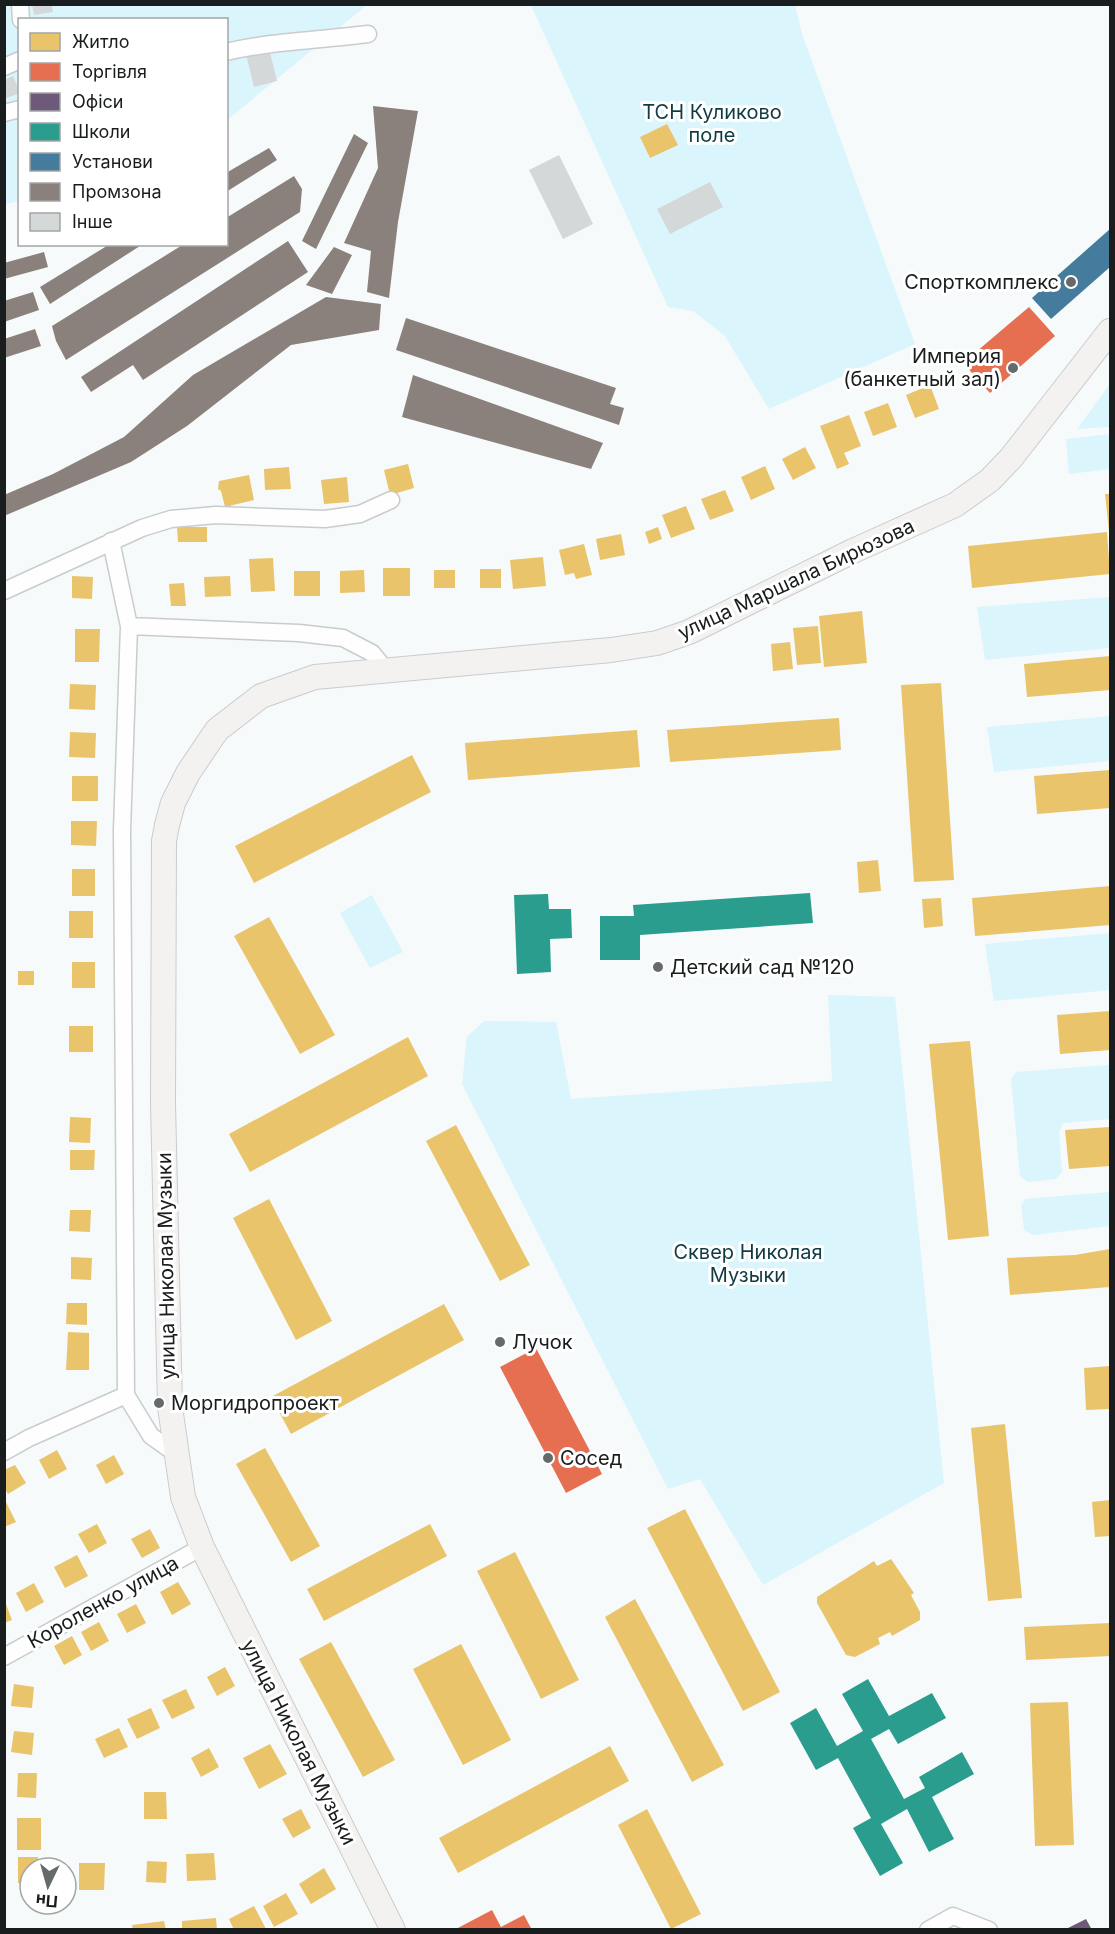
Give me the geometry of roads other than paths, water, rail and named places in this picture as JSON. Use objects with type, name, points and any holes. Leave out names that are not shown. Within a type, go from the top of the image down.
[{"type":"main road","name":"улица Маршала Бирюзова","points":[[188,773],[216,730],[261,696],[315,677],[611,650],[657,642],[689,632],[853,551],[956,505],[990,480],[1011,458],[1110,331]]},
{"type":"main road","name":"улица Николая Музыки","points":[[188,773],[174,803],[164,840],[164,1215],[170,1407],[175,1453],[183,1497],[219,1586],[343,1825],[393,1929]]},
{"type":"street","points":[[228,52],[261,44],[293,44],[368,34]]},
{"type":"street","points":[[4,67],[18,61]]},
{"type":"street","points":[[4,591],[111,541],[171,519],[216,515],[325,519],[360,514],[391,500]]},
{"type":"street","points":[[111,541],[129,626],[122,830],[126,1395],[151,1436],[175,1453]]},
{"type":"street","points":[[129,626],[299,633],[344,639],[372,653],[386,670]]},
{"type":"street","points":[[4,1452],[29,1438],[126,1395]]},
{"type":"street","name":"Короленко улица","points":[[4,1657],[202,1547]]},
{"type":"street","points":[[928,1929],[953,1916],[989,1929]]},
{"type":"place","name":"Спорткомплекс","points":[[1071,282]]},
{"type":"place","name":"Империя (банкетный зал)","points":[[1013,368]]},
{"type":"place","name":"Детский сад №120","points":[[658,967]]},
{"type":"place","name":"Лучок","points":[[500,1342]]},
{"type":"place","name":"Моргидропроект","points":[[159,1403]]},
{"type":"place","name":"Сосед","points":[[548,1458]]},
{"type":"park label","name":"ТСН Куликово поле","points":[[712,124]]},
{"type":"park label","name":"Сквер Николая Музыки","points":[[748,1264]]}]
